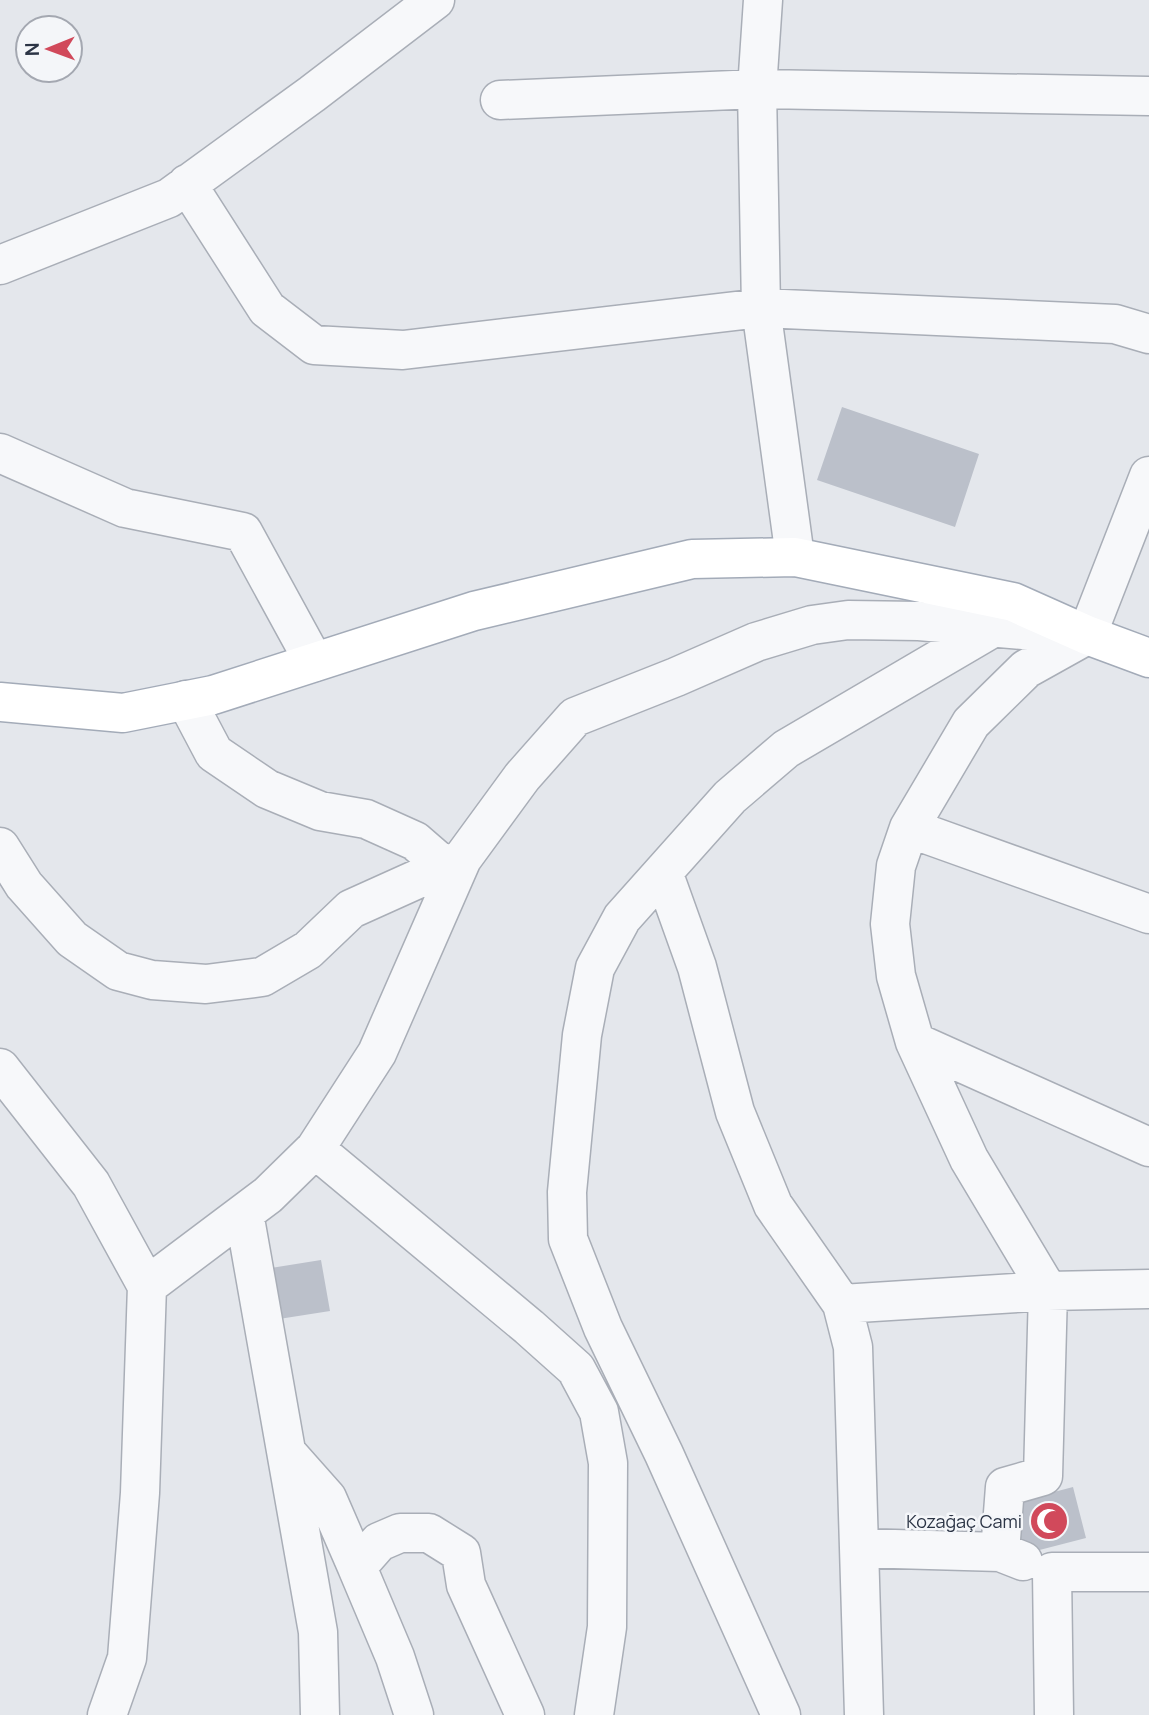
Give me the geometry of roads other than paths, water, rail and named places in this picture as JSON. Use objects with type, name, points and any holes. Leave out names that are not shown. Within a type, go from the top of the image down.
[{"type":"main road","points":[[0,702],[123,713],[213,695],[474,611],[692,559],[795,557],[1013,602],[1087,635],[1149,658]]},
{"type":"street","points":[[0,265],[169,198],[435,0]]},
{"type":"street","points":[[764,0],[757,89],[761,307],[795,557]]},
{"type":"street","points":[[500,100],[757,89],[1149,96]]},
{"type":"street","points":[[187,184],[267,309],[314,345],[403,350],[761,307],[1115,324],[1149,334]]},
{"type":"street","points":[[1,455],[125,508],[243,532],[314,663]]},
{"type":"street","points":[[1000,1552],[1004,1487],[1043,1476],[1048,1291],[968,1158],[915,1042],[896,976],[890,924],[896,866],[909,828],[971,723],[1026,669],[1087,635],[1149,476]]},
{"type":"street","points":[[147,1286],[268,1195],[315,1149],[377,1054],[454,863],[522,777],[575,717],[756,642],[812,625],[848,620],[895,620],[1087,635]]},
{"type":"street","points":[[781,1715],[664,1454],[603,1328],[568,1239],[567,1192],[581,1048],[595,968],[622,918],[730,797],[786,749],[994,627]]},
{"type":"street","points":[[186,700],[214,753],[267,789],[320,811],[366,818],[454,863]]},
{"type":"street","points":[[909,828],[1149,914]]},
{"type":"street","points":[[0,847],[24,885],[72,939],[118,971],[152,980],[206,984],[262,976],[308,950],[351,909],[454,863]]},
{"type":"street","points":[[663,872],[697,967],[735,1112],[773,1205],[842,1304],[853,1346],[864,1715]]},
{"type":"street","points":[[915,1042],[1149,1147]]},
{"type":"street","points":[[0,1068],[91,1184],[147,1286],[140,1493],[127,1658],[107,1715]]},
{"type":"street","points":[[315,1149],[576,1368],[599,1412],[608,1463],[607,1627],[594,1715]]},
{"type":"street","points":[[244,1213],[318,1632],[320,1715]]},
{"type":"street","points":[[842,1304],[1048,1291],[1149,1289]]},
{"type":"street","points":[[288,1454],[327,1498],[395,1657],[414,1715]]},
{"type":"street","points":[[357,1567],[379,1542],[400,1534],[429,1533],[461,1553],[466,1585],[525,1715]]},
{"type":"street","points":[[859,1548],[1000,1552],[1052,1572],[1149,1572]]},
{"type":"street","points":[[1052,1572],[1054,1715]]},
{"type":"place","name":"Kozağaç Cami","points":[[1049,1521]]}]
